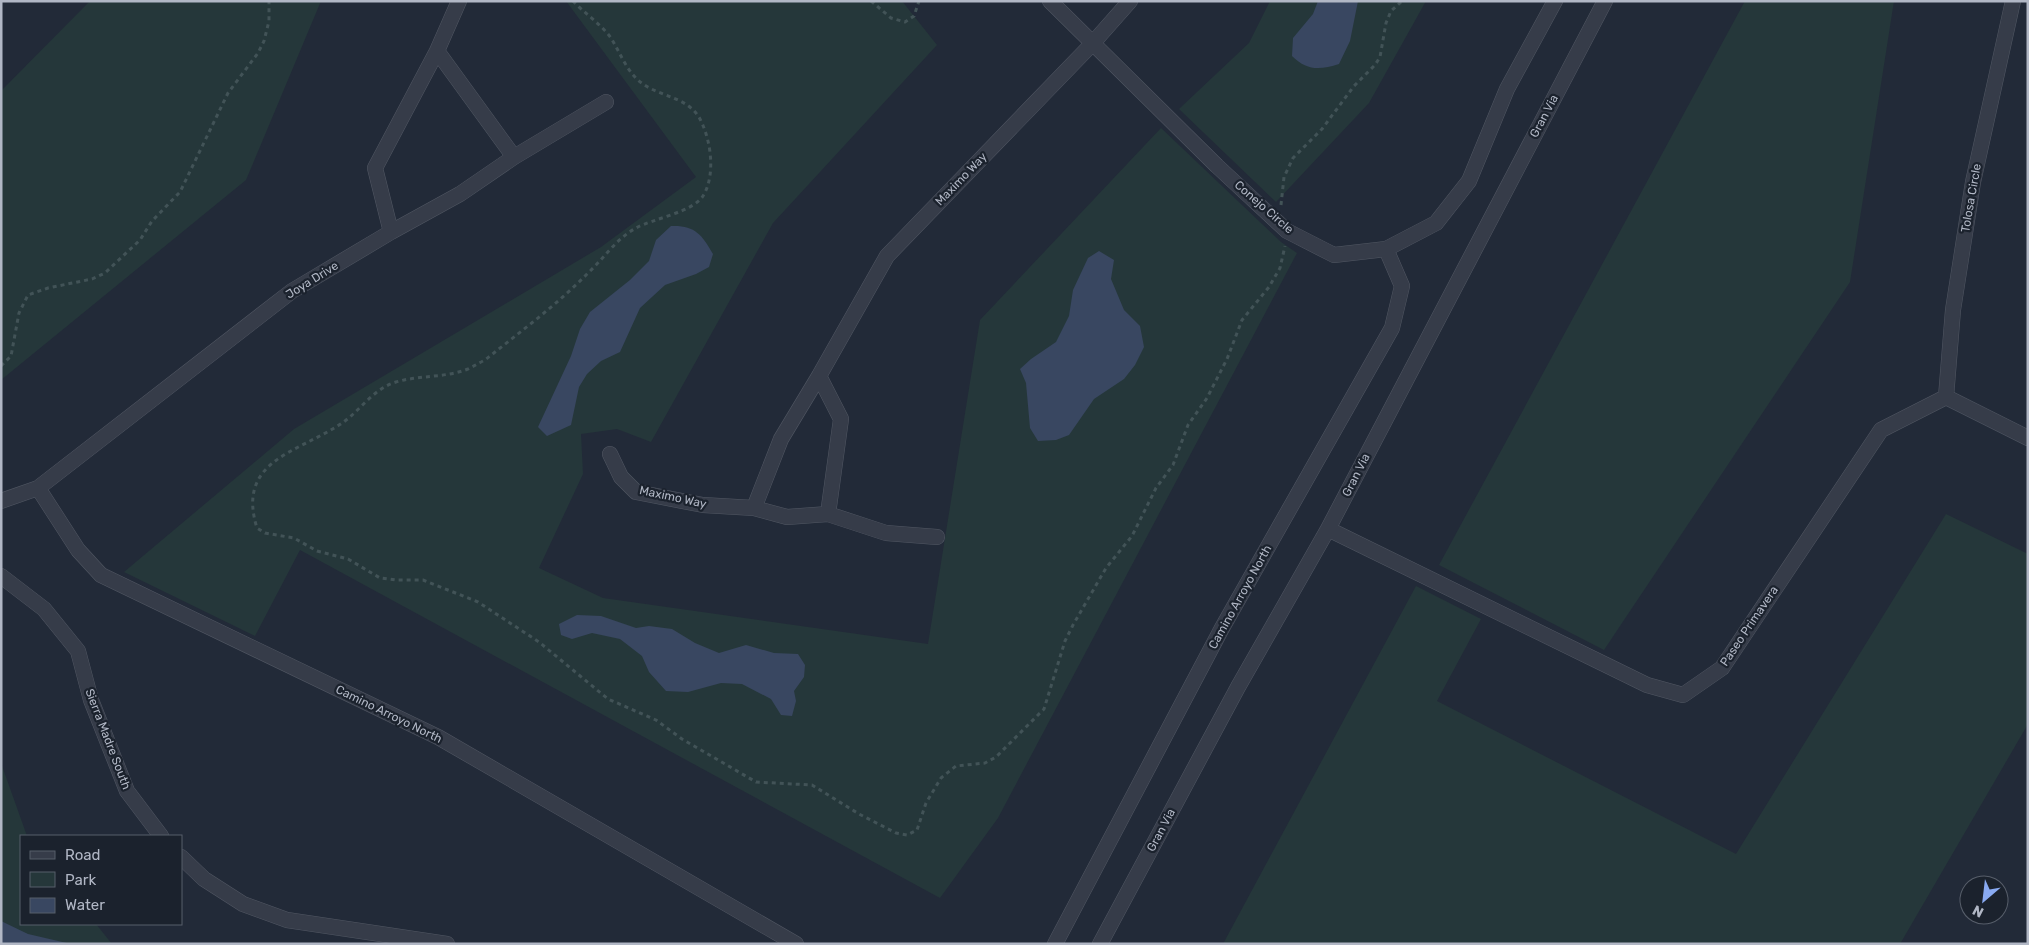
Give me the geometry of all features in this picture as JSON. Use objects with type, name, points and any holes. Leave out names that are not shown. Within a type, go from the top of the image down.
[{"type":"street","points":[[391,232],[375,168],[437,51],[458,1]]},
{"type":"street","name":"Conejo Circle","points":[[1050,1],[1092,44],[1287,231],[1334,255],[1386,249],[1436,223],[1468,181],[1507,89],[1555,1]]},
{"type":"street","name":"Maximo Way","points":[[754,508],[781,439],[887,256],[1092,44],[1130,1]]},
{"type":"street","name":"Gran Via","points":[[1100,944],[1238,687],[1328,529],[1605,1]]},
{"type":"street","name":"Tolosa Circle","points":[[1946,397],[1952,310],[1973,182],[2013,1]]},
{"type":"street","points":[[437,51],[514,157]]},
{"type":"street","name":"Joya Drive","points":[[38,488],[292,291],[391,232],[460,194],[514,157],[606,102]]},
{"type":"street","name":"Camino Arroyo North","points":[[1055,944],[1222,628],[1392,328],[1402,286],[1386,249]]},
{"type":"street","points":[[819,376],[842,420],[828,514]]},
{"type":"street","points":[[1946,397],[2028,438]]},
{"type":"street","name":"Paseo Primavera","points":[[1328,529],[1647,685],[1683,695],[1722,668],[1881,430],[1946,397]]},
{"type":"street","name":"Maximo Way","points":[[610,454],[621,477],[636,492],[703,505],[754,508],[787,517],[828,514],[886,533],[936,537]]},
{"type":"street","points":[[1,501],[38,488]]},
{"type":"street","name":"Camino Arroyo North","points":[[38,488],[78,550],[100,575],[438,737],[796,944]]},
{"type":"street","name":"Sierra Madre South","points":[[1,576],[44,609],[78,651],[91,700],[126,791],[160,835]]},
{"type":"street","points":[[182,857],[204,879],[243,904],[287,920],[447,944]]},
{"type":"path","points":[[1,366],[11,356],[19,313],[28,295],[48,288],[92,280],[105,273],[140,240],[152,221],[180,192],[228,93],[258,53],[264,41],[269,21],[269,1]]},
{"type":"path","points":[[871,1],[891,18],[905,22],[914,16],[920,1]]},
{"type":"green space","points":[[90,1],[321,1],[246,180],[1,380],[1,91]]},
{"type":"green space","points":[[566,1],[902,1],[937,45],[773,223],[651,442],[617,429],[581,434],[583,474],[539,568],[603,598],[928,644],[980,320],[1161,128],[1281,242],[1297,253],[998,818],[940,898],[300,550],[255,636],[124,572],[294,429],[601,247],[696,177]]},
{"type":"green space","points":[[1270,1],[1426,1],[1369,103],[1276,202],[1179,109],[1249,43]]},
{"type":"green space","points":[[1745,1],[1894,1],[1850,282],[1604,650],[1439,565]]},
{"type":"green space","points":[[1946,514],[2028,554],[2028,724],[1900,944],[1223,944],[1416,586],[1481,619],[1437,701],[1736,854]]},
{"type":"green space","points":[[1,763],[27,835],[20,835],[20,925],[97,925],[112,944],[1,944]]},
{"type":"water","points":[[1318,1],[1358,1],[1350,41],[1339,64],[1314,68],[1308,67],[1292,56],[1293,38],[1313,14]]},
{"type":"water","points":[[671,226],[686,227],[701,236],[713,254],[709,267],[696,274],[665,285],[640,308],[620,352],[601,361],[587,374],[579,387],[571,425],[547,436],[538,427],[571,356],[580,329],[590,312],[630,280],[649,261],[656,240]]},
{"type":"water","points":[[1099,251],[1114,260],[1111,279],[1124,310],[1140,326],[1144,347],[1135,365],[1124,379],[1094,399],[1069,435],[1056,440],[1038,441],[1030,428],[1026,383],[1020,369],[1056,342],[1069,316],[1073,290],[1088,258]]},
{"type":"water","points":[[577,615],[601,616],[636,628],[649,626],[672,629],[695,643],[719,653],[746,645],[774,653],[798,654],[805,665],[804,677],[794,691],[796,701],[792,716],[781,715],[771,699],[742,684],[721,683],[688,692],[666,691],[649,672],[642,656],[620,639],[592,633],[572,639],[561,635],[559,624]]},
{"type":"water","points":[[1,921],[28,934],[71,944],[1,944]]}]
